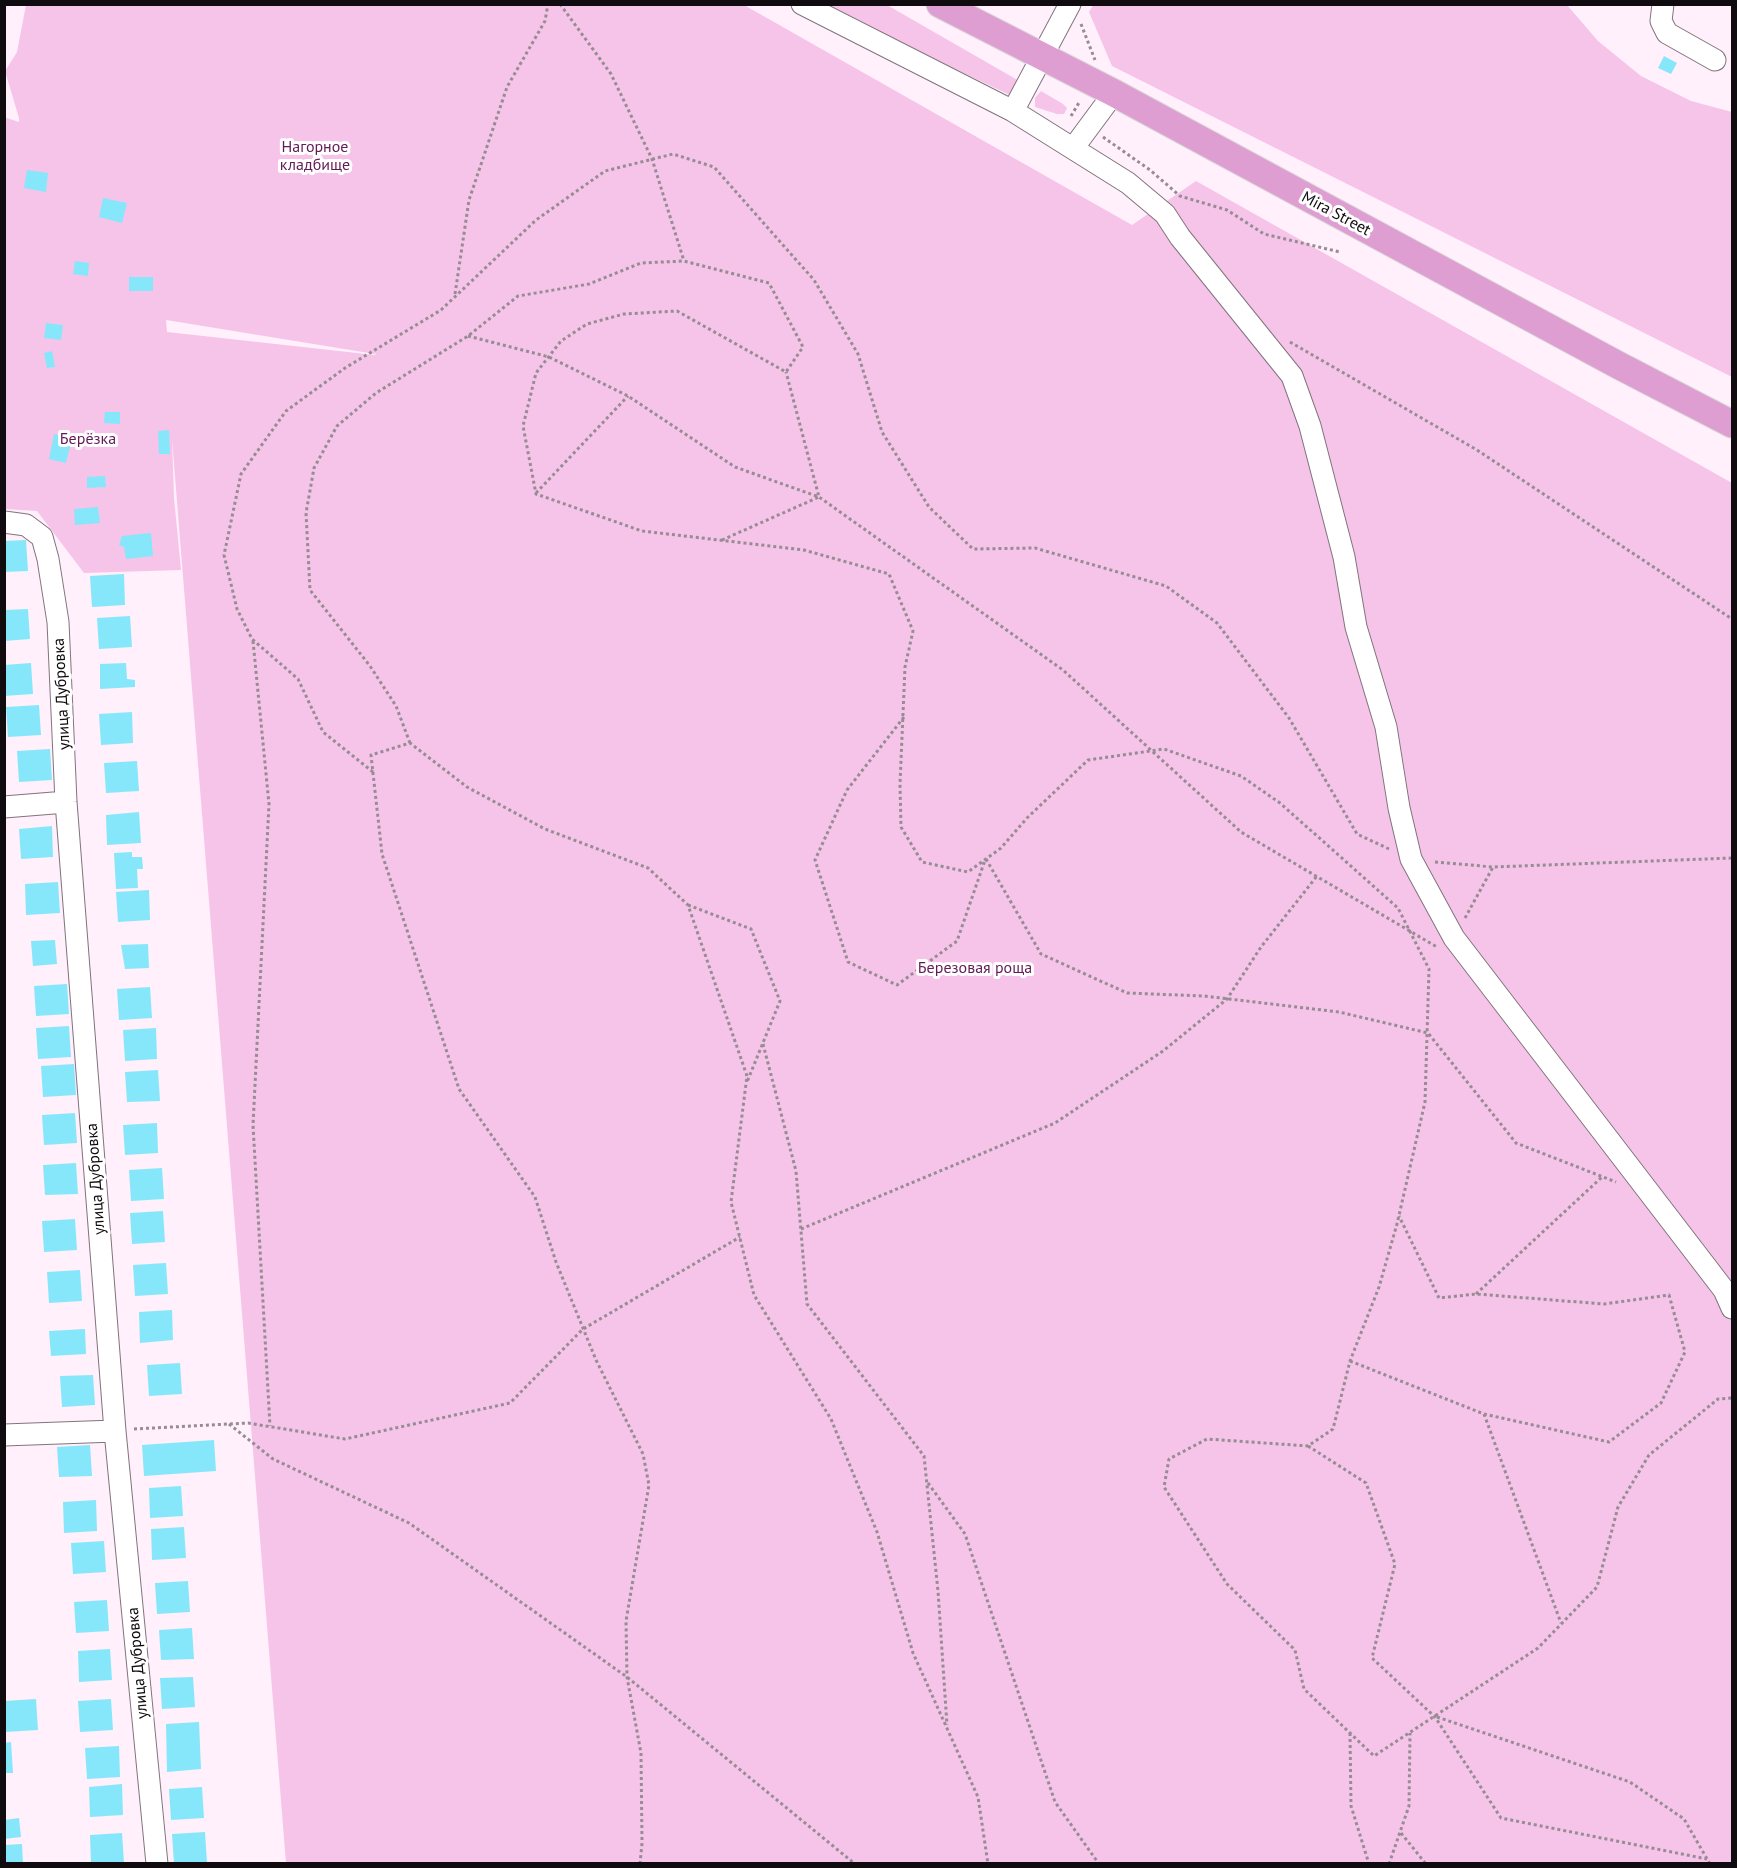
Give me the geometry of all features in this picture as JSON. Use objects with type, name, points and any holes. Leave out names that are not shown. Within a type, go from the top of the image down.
[{"type":"main road","name":"Mira Street","points":[[940,4],[1114,93],[1607,360],[1732,424]]},
{"type":"street","points":[[802,4],[1013,111],[1074,147],[1128,183],[1165,214],[1179,237],[1292,376],[1310,426],[1344,557],[1356,627],[1386,727],[1399,808],[1411,859],[1454,938],[1724,1290],[1732,1308]]},
{"type":"street","points":[[1013,111],[1070,4]]},
{"type":"street","points":[[1663,4],[1661,21],[1667,33],[1716,60]]},
{"type":"street","points":[[1074,147],[1080,122],[1114,93]]},
{"type":"street","name":"улица Дубровка","points":[[4,522],[26,525],[42,537],[48,559],[58,622],[66,802],[115,1431],[157,1863]]},
{"type":"street","points":[[4,807],[66,802]]},
{"type":"street","points":[[4,1435],[115,1431]]},
{"type":"path","points":[[454,296],[469,200],[507,87],[545,21],[548,4]]},
{"type":"path","points":[[560,4],[611,74],[652,159],[684,261]]},
{"type":"path","points":[[1080,122],[1150,170],[1180,196],[1227,210],[1264,234],[1340,252]]},
{"type":"path","points":[[270,1426],[253,1125],[269,804],[252,639],[237,609],[224,555],[241,474],[286,411],[345,368],[441,310],[536,220],[605,171],[673,154],[714,167],[814,280],[858,354],[882,432],[929,507],[973,549],[1035,548],[1166,586],[1217,623],[1289,718],[1357,834],[1411,859],[1493,867],[1732,858]]},
{"type":"path","points":[[745,1087],[780,1001],[751,929],[688,905],[648,868],[535,824],[467,787],[410,743],[396,706],[370,666],[310,590],[306,513],[314,468],[337,426],[376,393],[468,336],[518,296],[589,284],[641,263],[684,261],[769,283],[803,347],[786,372]]},
{"type":"path","points":[[536,494],[523,426],[536,373],[561,341],[587,324],[624,314],[677,311],[786,372],[819,497]]},
{"type":"path","points":[[468,336],[549,357],[628,396],[735,467],[819,497],[1063,670],[1241,832],[1409,930]]},
{"type":"path","points":[[1282,338],[1477,450],[1732,619]]},
{"type":"path","points":[[536,494],[628,396]]},
{"type":"path","points":[[536,494],[642,531],[804,550],[889,574],[913,631],[905,668],[900,784],[901,827],[922,862],[968,872],[1001,848],[1088,760],[1164,749],[1241,776],[1280,802],[1398,908],[1429,969],[1425,1102],[1399,1215],[1379,1287],[1350,1361],[1333,1429],[1308,1446]]},
{"type":"path","points":[[722,540],[819,497]]},
{"type":"path","points":[[252,639],[298,679],[323,732],[373,772]]},
{"type":"path","points":[[904,717],[846,790],[815,860],[848,962],[897,985],[957,941],[986,859]]},
{"type":"path","points":[[410,743],[371,755],[382,854],[459,1089],[535,1197],[556,1262],[583,1329],[643,1454],[649,1485],[626,1621],[627,1677],[641,1753],[642,1843],[640,1863]]},
{"type":"path","points":[[986,859],[1041,954],[1127,993],[1227,999],[1339,1012],[1428,1033],[1516,1143],[1622,1184]]},
{"type":"path","points":[[1454,938],[1493,867]]},
{"type":"path","points":[[801,1229],[1055,1124],[1163,1051],[1227,999],[1260,948],[1317,876]]},
{"type":"path","points":[[688,905],[747,1076],[731,1202],[754,1295],[831,1419],[877,1532],[913,1653],[978,1797],[988,1863]]},
{"type":"path","points":[[763,1044],[796,1171],[807,1304],[924,1456],[938,1591],[947,1729]]},
{"type":"path","points":[[1476,1294],[1602,1177]]},
{"type":"path","points":[[1350,1361],[1484,1414],[1609,1442],[1661,1403],[1685,1352],[1669,1295],[1604,1304],[1476,1294],[1439,1298],[1399,1215]]},
{"type":"path","points":[[115,1431],[248,1423],[345,1439],[510,1403],[583,1329],[740,1237]]},
{"type":"path","points":[[1707,1859],[1501,1818],[1435,1717],[1372,1658],[1395,1563],[1366,1483],[1308,1446],[1207,1439],[1169,1459],[1164,1487],[1227,1584],[1295,1650],[1304,1689],[1374,1756],[1435,1717],[1538,1647],[1562,1623],[1597,1587],[1618,1507],[1649,1455],[1718,1399],[1732,1398]]},
{"type":"path","points":[[1484,1414],[1562,1623]]},
{"type":"path","points":[[229,1424],[273,1459],[409,1523],[627,1677],[855,1863]]},
{"type":"path","points":[[927,1482],[966,1534],[1055,1802],[1099,1863]]},
{"type":"path","points":[[1435,1717],[1630,1782],[1684,1819],[1710,1863]]},
{"type":"path","points":[[1389,1863],[1401,1833],[1408,1806],[1410,1732]]},
{"type":"path","points":[[1350,1733],[1351,1806],[1369,1863]]},
{"type":"path","points":[[1401,1833],[1426,1863]]},
{"type":"green space","points":[[1094,4],[1567,5],[1598,41],[1641,76],[1691,101],[1732,112],[1732,377],[1112,66],[1089,12]]},
{"type":"green space","name":"Березовая роща","points":[[26,5],[744,5],[1132,225],[1196,181],[1732,483],[1732,1863],[286,1863],[172,439],[174,498],[181,570],[84,573],[37,511],[5,509],[4,117],[19,122],[19,118],[5,71],[17,52]],"holes":[[[166,320],[375,354],[377,352],[375,355],[167,332]]]},
{"type":"green space","points":[[813,5],[887,5],[1021,82],[1012,96],[845,17]]},
{"type":"green space","points":[[1041,91],[1067,108],[1064,114],[1035,107],[1035,98]]},
{"type":"building","points":[[1664,56],[1677,63],[1671,74],[1658,68]]},
{"type":"building","points":[[27,170],[48,173],[46,192],[24,188]]},
{"type":"building","points":[[103,198],[127,203],[122,223],[99,217]]},
{"type":"building","points":[[75,261],[89,263],[88,276],[73,274]]},
{"type":"building","points":[[129,277],[153,277],[153,291],[129,291]]},
{"type":"building","points":[[46,323],[63,325],[61,340],[44,338]]},
{"type":"building","points":[[52,351],[55,367],[47,368],[44,353]]},
{"type":"building","points":[[105,412],[120,412],[120,424],[104,423]]},
{"type":"building","points":[[169,430],[170,454],[159,454],[158,431]]},
{"type":"building","points":[[54,434],[72,438],[66,463],[49,459]]},
{"type":"building","points":[[105,476],[106,487],[87,488],[87,477]]},
{"type":"building","points":[[98,507],[100,523],[75,525],[74,509]]},
{"type":"building","points":[[151,533],[153,556],[126,559],[124,547],[119,545],[122,536]]},
{"type":"building","points":[[26,540],[28,571],[4,572],[4,541]]},
{"type":"building","points":[[124,574],[125,605],[92,607],[90,576]]},
{"type":"building","points":[[28,609],[30,639],[4,641],[4,610]]},
{"type":"building","points":[[130,616],[132,647],[99,649],[97,618]]},
{"type":"building","points":[[31,663],[33,694],[4,696],[4,665]]},
{"type":"building","points":[[126,663],[127,679],[135,680],[135,687],[100,689],[100,664]]},
{"type":"building","points":[[39,705],[41,735],[8,737],[6,707]]},
{"type":"building","points":[[132,712],[133,743],[101,745],[99,714]]},
{"type":"building","points":[[50,749],[52,780],[19,782],[17,751]]},
{"type":"building","points":[[137,761],[139,791],[106,793],[104,763]]},
{"type":"building","points":[[139,812],[141,843],[107,845],[106,815]]},
{"type":"building","points":[[52,826],[53,857],[21,859],[19,829]]},
{"type":"building","points":[[132,852],[132,857],[142,857],[143,869],[137,869],[138,888],[116,889],[114,853]]},
{"type":"building","points":[[58,882],[60,913],[26,915],[25,884]]},
{"type":"building","points":[[149,890],[150,920],[118,922],[116,892]]},
{"type":"building","points":[[55,940],[57,964],[33,966],[31,941]]},
{"type":"building","points":[[148,944],[149,968],[125,969],[121,945]]},
{"type":"building","points":[[67,984],[69,1014],[36,1016],[34,986]]},
{"type":"building","points":[[150,987],[152,1018],[119,1020],[117,989]]},
{"type":"building","points":[[69,1026],[71,1057],[38,1059],[36,1028]]},
{"type":"building","points":[[156,1028],[157,1059],[125,1061],[123,1030]]},
{"type":"building","points":[[74,1064],[76,1095],[43,1097],[41,1066]]},
{"type":"building","points":[[158,1070],[160,1101],[127,1102],[125,1072]]},
{"type":"building","points":[[75,1113],[77,1143],[44,1145],[42,1115]]},
{"type":"building","points":[[157,1123],[158,1153],[125,1155],[123,1125]]},
{"type":"building","points":[[76,1163],[78,1194],[45,1195],[43,1165]]},
{"type":"building","points":[[162,1168],[164,1199],[131,1201],[129,1170]]},
{"type":"building","points":[[163,1211],[165,1242],[132,1244],[130,1213]]},
{"type":"building","points":[[75,1219],[77,1250],[44,1252],[42,1221]]},
{"type":"building","points":[[166,1263],[168,1294],[135,1296],[133,1265]]},
{"type":"building","points":[[80,1270],[82,1301],[49,1303],[47,1272]]},
{"type":"building","points":[[172,1310],[173,1340],[140,1343],[139,1312]]},
{"type":"building","points":[[85,1329],[86,1354],[51,1356],[49,1331]]},
{"type":"building","points":[[180,1363],[182,1394],[149,1396],[147,1365]]},
{"type":"building","points":[[93,1375],[95,1405],[62,1407],[60,1376]]},
{"type":"building","points":[[214,1440],[216,1471],[144,1476],[142,1445]]},
{"type":"building","points":[[90,1445],[92,1476],[59,1477],[57,1447]]},
{"type":"building","points":[[181,1486],[183,1516],[150,1518],[149,1488]]},
{"type":"building","points":[[96,1500],[97,1531],[64,1533],[63,1502]]},
{"type":"building","points":[[184,1527],[186,1558],[152,1560],[151,1529]]},
{"type":"building","points":[[104,1541],[106,1572],[73,1574],[71,1543]]},
{"type":"building","points":[[188,1581],[190,1612],[157,1614],[155,1583]]},
{"type":"building","points":[[107,1600],[109,1631],[76,1633],[74,1602]]},
{"type":"building","points":[[192,1628],[194,1659],[161,1660],[159,1630]]},
{"type":"building","points":[[110,1649],[112,1680],[79,1682],[78,1651]]},
{"type":"building","points":[[193,1677],[195,1707],[162,1709],[160,1678]]},
{"type":"building","points":[[36,1699],[38,1730],[5,1732],[4,1701]]},
{"type":"building","points":[[111,1699],[113,1730],[80,1732],[78,1701]]},
{"type":"building","points":[[199,1722],[201,1769],[167,1772],[166,1724]]},
{"type":"building","points":[[11,1742],[13,1773],[4,1773],[4,1743]]},
{"type":"building","points":[[119,1746],[120,1777],[87,1779],[85,1748]]},
{"type":"building","points":[[122,1784],[123,1815],[90,1817],[89,1787]]},
{"type":"building","points":[[202,1787],[204,1818],[171,1820],[169,1789]]},
{"type":"building","points":[[19,1818],[21,1837],[4,1839],[4,1820]]},
{"type":"building","points":[[205,1832],[207,1863],[174,1864],[172,1834]]},
{"type":"building","points":[[122,1833],[124,1863],[91,1864],[90,1835]]},
{"type":"building","points":[[22,1844],[23,1864],[4,1864],[4,1845]]},
{"type":"park label","name":"Нагорное кладбище","points":[[315,156]]},
{"type":"park label","name":"Берёзка","points":[[88,439]]}]
